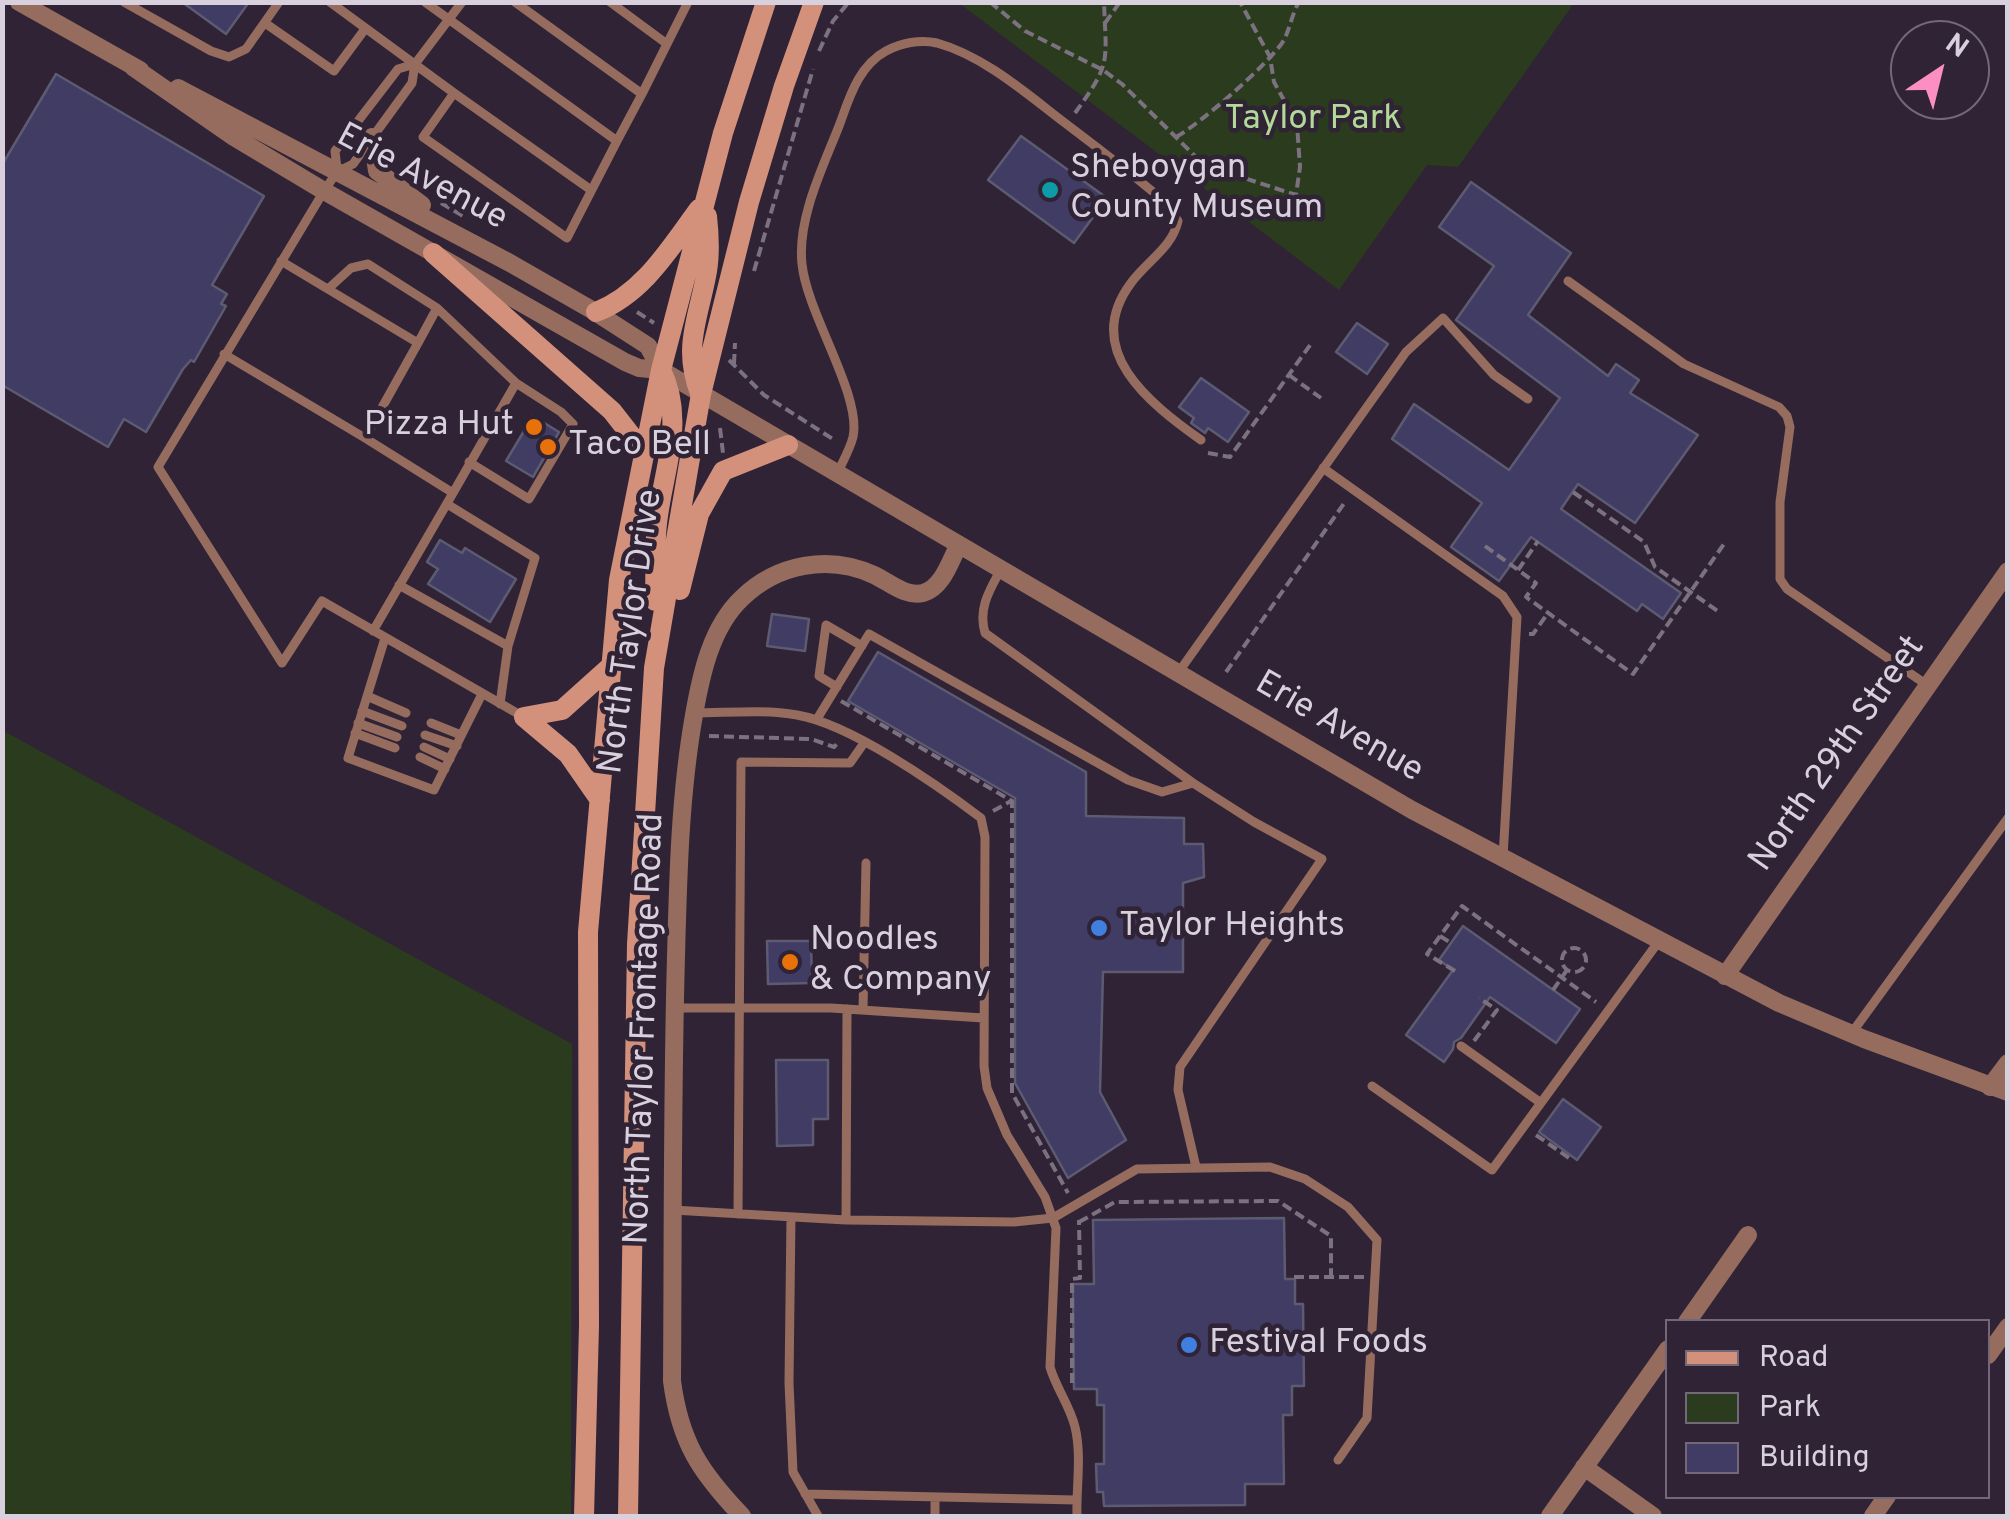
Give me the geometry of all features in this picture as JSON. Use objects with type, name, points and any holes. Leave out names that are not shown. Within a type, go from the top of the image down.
[{"type":"main road","name":"North Taylor Drive","points":[[584,1516],[590,1326],[588,932],[619,580],[661,370],[723,133],[766,2]]},
{"type":"main road","name":"North Taylor Drive","points":[[628,1516],[637,944],[654,668],[701,394],[749,202],[814,2]]},
{"type":"main road","points":[[596,312],[629,295],[649,275],[706,199]]},
{"type":"main road","points":[[701,394],[691,363],[691,342],[708,268],[706,199]]},
{"type":"main road","points":[[434,254],[612,411],[644,452]]},
{"type":"main road","points":[[654,668],[657,525],[674,416],[661,370]]},
{"type":"main road","points":[[654,668],[706,496],[728,467],[788,446]]},
{"type":"main road","points":[[524,717],[562,710],[611,666]]},
{"type":"main road","points":[[524,717],[568,754],[600,800]]},
{"type":"street","name":"Erie Avenue","points":[[18,2],[596,312],[648,346],[661,370]]},
{"type":"street","name":"Erie Avenue","points":[[133,67],[234,137],[324,192],[624,362],[661,370],[1412,810],[1725,976],[1851,1034],[1999,1090]]},
{"type":"street","points":[[372,137],[373,160],[381,176],[510,263]]},
{"type":"street","name":"North Taylor Frontage Road","points":[[742,1516],[708,1480],[694,1458],[677,1414],[672,1372],[674,1008],[678,894],[694,713],[708,656],[728,614],[753,587],[770,576],[815,564],[837,564],[918,594],[936,584],[958,546]]},
{"type":"street","name":"North 29th Street","points":[[1725,976],[2008,571]]},
{"type":"street","points":[[1999,1090],[2008,1063]]},
{"type":"street","points":[[1689,1319],[1748,1235]]},
{"type":"street","points":[[1990,1353],[2008,1327]]},
{"type":"street","points":[[1550,1516],[1665,1353]]},
{"type":"street","points":[[1584,1468],[1653,1516]]},
{"type":"lane","points":[[124,2],[211,52],[228,57],[246,49],[279,2]]},
{"type":"lane","points":[[330,2],[591,190]]},
{"type":"lane","points":[[424,2],[617,141]]},
{"type":"lane","points":[[462,2],[415,64],[412,82],[353,164],[337,172],[158,467],[282,663],[322,602],[524,717]]},
{"type":"lane","points":[[515,2],[642,94]]},
{"type":"lane","points":[[610,2],[668,44]]},
{"type":"lane","points":[[454,92],[423,137],[567,238],[688,2]]},
{"type":"lane","points":[[265,22],[334,71],[366,29]]},
{"type":"lane","points":[[837,474],[853,437],[854,424],[846,391],[810,302],[802,264],[803,238],[826,160],[854,86],[868,64],[902,44],[934,42],[972,58],[1156,193],[1178,221],[1175,234],[1120,300],[1113,315],[1114,333],[1124,368],[1143,393],[1160,411],[1201,440]]},
{"type":"lane","points":[[337,172],[335,151],[398,69],[415,64]]},
{"type":"lane","points":[[281,261],[418,343]]},
{"type":"lane","points":[[328,289],[351,268],[368,264],[437,308],[516,383],[574,424],[528,499],[469,462]]},
{"type":"lane","points":[[1568,282],[1684,364],[1778,407],[1786,416],[1790,427],[1780,502],[1780,579],[1787,589],[1927,686]]},
{"type":"lane","points":[[365,438],[437,308]]},
{"type":"lane","points":[[1178,674],[1406,352],[1442,318],[1494,375],[1528,399]]},
{"type":"lane","points":[[224,354],[453,494]]},
{"type":"lane","points":[[373,630],[516,383]]},
{"type":"lane","points":[[1323,468],[1503,596],[1517,617],[1503,858]]},
{"type":"lane","points":[[447,504],[534,558],[508,646],[500,704]]},
{"type":"lane","points":[[1000,570],[984,604],[981,621],[985,633],[1193,782],[1254,822],[1322,859],[1180,1067],[1178,1090],[1196,1167]]},
{"type":"lane","points":[[400,585],[508,646]]},
{"type":"lane","points":[[834,692],[819,676],[826,624],[862,646]]},
{"type":"lane","points":[[817,720],[869,634],[1128,780],[1162,792],[1193,782]]},
{"type":"lane","points":[[385,638],[348,758],[434,790],[482,694]]},
{"type":"lane","points":[[367,696],[406,713]]},
{"type":"lane","points":[[362,711],[402,726]]},
{"type":"lane","points":[[694,713],[792,714],[817,720],[848,733],[980,818],[985,837],[982,1052],[987,1088],[1007,1134],[1045,1197],[1056,1228],[1050,1367],[1055,1388],[1076,1429],[1076,1516]]},
{"type":"lane","points":[[431,723],[459,741]]},
{"type":"lane","points":[[357,728],[396,743]]},
{"type":"lane","points":[[425,734],[459,741]]},
{"type":"lane","points":[[738,1214],[741,762],[850,763],[864,743]]},
{"type":"lane","points":[[422,752],[448,764]]},
{"type":"lane","points":[[1851,1034],[2008,818]]},
{"type":"lane","points":[[863,1010],[866,863]]},
{"type":"lane","points":[[1372,1086],[1492,1170],[1659,941]]},
{"type":"lane","points":[[674,1008],[847,1009],[983,1018]]},
{"type":"lane","points":[[846,1220],[847,1009]]},
{"type":"lane","points":[[1464,1048],[1541,1103]]},
{"type":"lane","points":[[673,1210],[846,1220],[1014,1222],[1053,1218],[1137,1169],[1270,1168],[1305,1179],[1348,1207],[1376,1240],[1367,1418],[1338,1460]]},
{"type":"lane","points":[[791,1217],[789,1392],[794,1472],[818,1516]]},
{"type":"lane","points":[[805,1494],[1076,1500]]},
{"type":"lane","points":[[935,1497],[936,1516]]},
{"type":"path","points":[[754,271],[817,55],[833,20],[849,2]]},
{"type":"path","points":[[990,2],[1025,31],[1103,70],[1196,157],[1296,195],[1300,142],[1297,124],[1274,82],[1270,57],[1240,2]]},
{"type":"path","points":[[1067,124],[1107,61],[1104,2]]},
{"type":"path","points":[[1105,23],[1120,2]]},
{"type":"path","points":[[1176,137],[1202,120],[1270,57],[1284,40],[1299,2]]},
{"type":"path","points":[[734,364],[735,340]]},
{"type":"path","points":[[1201,440],[1200,451],[1230,457],[1314,341]]},
{"type":"path","points":[[1289,375],[1321,398]]},
{"type":"path","points":[[720,428],[725,459]]},
{"type":"path","points":[[1226,672],[1354,490]]},
{"type":"path","points":[[1573,492],[1644,542],[1655,567],[1719,612]]},
{"type":"path","points":[[1485,546],[1536,582],[1526,597],[1633,674],[1726,541]]},
{"type":"path","points":[[1518,570],[1538,542]]},
{"type":"path","points":[[1518,634],[1533,634],[1548,613]]},
{"type":"path","points":[[834,692],[860,712],[1012,801]]},
{"type":"path","points":[[691,736],[811,740],[834,747],[860,712]]},
{"type":"path","points":[[980,818],[1012,801]]},
{"type":"path","points":[[1012,801],[1012,1093],[1075,1205],[1079,1222],[1080,1278],[1072,1279],[1072,1390]]},
{"type":"path","points":[[1455,971],[1427,954],[1462,906],[1608,1011]]},
{"type":"path","points":[[1440,936],[1451,943]]},
{"type":"path","points":[[1574,948],[1581,950],[1586,961],[1583,969],[1575,973],[1567,970],[1562,964],[1564,953],[1574,948]]},
{"type":"path","points":[[1553,990],[1567,970]]},
{"type":"path","points":[[1464,1048],[1497,1010],[1479,998]]},
{"type":"path","points":[[1524,1127],[1572,1160]]},
{"type":"path","points":[[1079,1222],[1115,1202],[1278,1201],[1331,1236],[1331,1277]]},
{"type":"path","points":[[1294,1278],[1374,1277]]},
{"type":"green space","name":"Taylor Park","points":[[959,3],[1574,3],[1458,167],[1427,165],[1339,290]]},
{"type":"green space","points":[[2,730],[572,1044],[571,1516],[3,1516]]},
{"type":"building","points":[[182,2],[249,2],[226,34]]},
{"type":"building","points":[[56,74],[264,196],[212,285],[227,294],[221,304],[226,306],[194,362],[191,360],[183,369],[146,432],[124,419],[108,447],[2,385],[2,165]]},
{"type":"building","points":[[1021,136],[1107,198],[1074,243],[988,180]]},
{"type":"building","points":[[1471,182],[1571,253],[1528,315],[1608,376],[1616,364],[1639,380],[1630,393],[1698,435],[1635,523],[1578,484],[1561,509],[1681,593],[1663,619],[1642,604],[1637,611],[1531,537],[1499,581],[1451,547],[1482,503],[1392,439],[1414,404],[1509,470],[1560,398],[1456,320],[1494,266],[1439,227]]},
{"type":"building","points":[[1357,323],[1388,344],[1367,374],[1336,352]]},
{"type":"building","points":[[1201,378],[1249,412],[1228,442],[1208,428],[1205,433],[1191,423],[1194,418],[1179,407]]},
{"type":"building","points":[[533,416],[559,432],[533,477],[506,461]]},
{"type":"building","points":[[440,540],[462,553],[465,548],[516,579],[490,622],[428,584],[438,569],[427,562]]},
{"type":"building","points":[[772,614],[809,619],[805,651],[767,646]]},
{"type":"building","name":"Taylor Heights","points":[[878,652],[1086,772],[1086,816],[1184,818],[1184,844],[1203,844],[1204,877],[1183,883],[1183,972],[1103,972],[1100,1092],[1126,1140],[1068,1178],[1015,1083],[1015,798],[848,701]]},
{"type":"building","points":[[1463,926],[1580,1009],[1556,1043],[1490,997],[1454,1042],[1444,1062],[1406,1035],[1453,970],[1439,960]]},
{"type":"building","name":"Noodles & Company","points":[[767,941],[811,941],[812,983],[768,984]]},
{"type":"building","points":[[776,1060],[828,1060],[828,1119],[813,1119],[813,1145],[777,1146]]},
{"type":"building","points":[[1563,1099],[1601,1127],[1577,1160],[1539,1132]]},
{"type":"building","name":"Festival Foods","points":[[1284,1218],[1285,1279],[1295,1279],[1295,1304],[1303,1304],[1304,1386],[1292,1386],[1292,1415],[1283,1415],[1284,1484],[1245,1484],[1245,1505],[1104,1506],[1103,1492],[1097,1492],[1096,1464],[1104,1464],[1104,1405],[1097,1405],[1097,1389],[1074,1389],[1073,1284],[1094,1284],[1093,1220]]},
{"type":"place","name":"Sheboygan County Museum","points":[[1050,190]]},
{"type":"place","name":"Pizza Hut","points":[[534,427]]},
{"type":"place","name":"Taco Bell","points":[[548,447]]},
{"type":"place","name":"Taylor Heights","points":[[1099,928]]},
{"type":"place","name":"Noodles & Company","points":[[790,962]]},
{"type":"place","name":"Festival Foods","points":[[1189,1345]]}]
